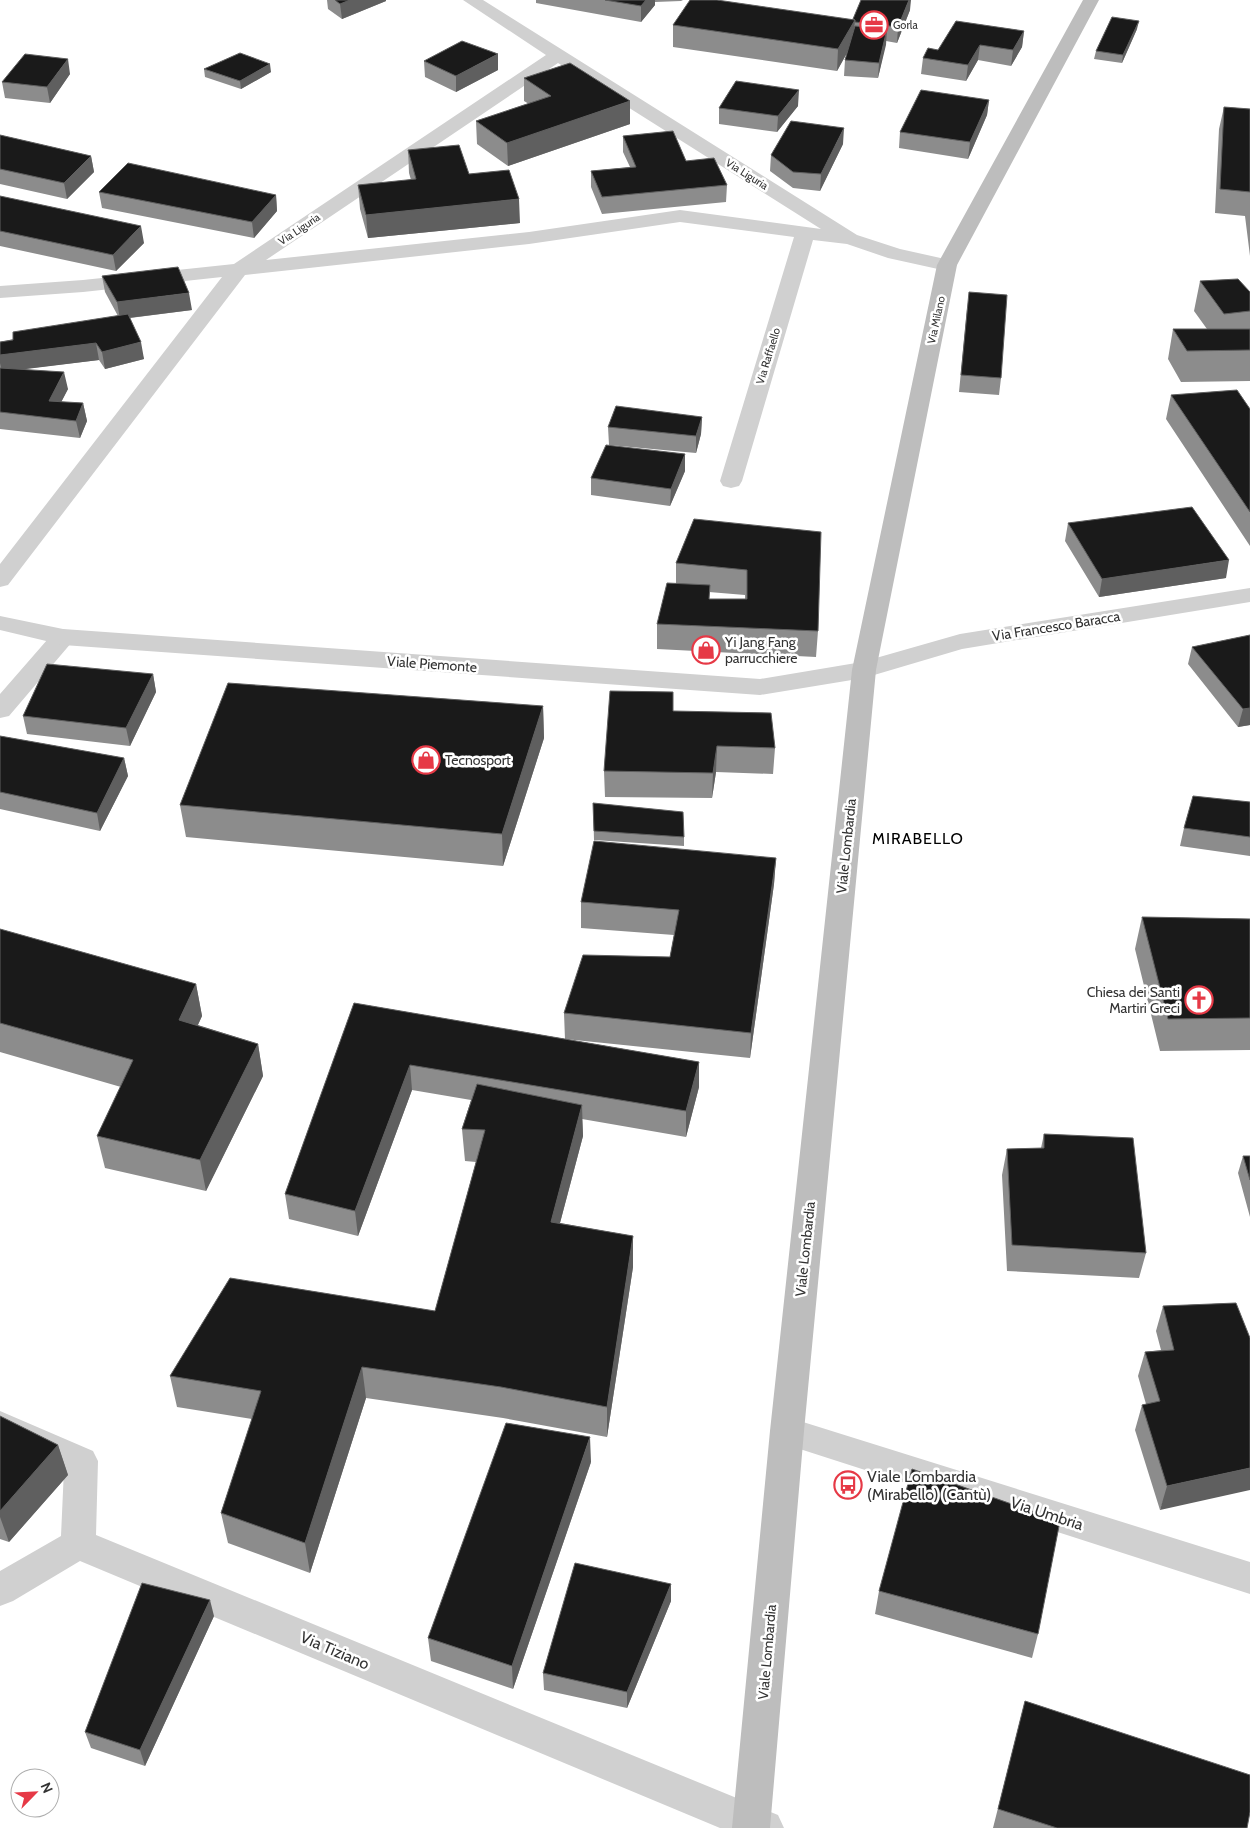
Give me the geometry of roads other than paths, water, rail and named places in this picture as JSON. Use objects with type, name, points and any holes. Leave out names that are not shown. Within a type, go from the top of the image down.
[{"type":"main road","name":"Via Milano","points":[[864,670],[948,265],[1091,0]]},
{"type":"main road","name":"Viale Lombardia","points":[[756,1826],[787,1431],[864,670]]},
{"type":"street","name":"Via Liguria","points":[[471,0],[850,239],[895,254],[948,265]]},
{"type":"street","name":"Via Liguria","points":[[0,292],[84,286],[238,270],[558,55]]},
{"type":"street","points":[[0,580],[238,270],[529,238],[680,216],[850,239]]},
{"type":"street","name":"Via Raffaello","points":[[731,481],[805,232]]},
{"type":"street","name":"Via Francesco Baracca","points":[[864,670],[960,642],[1250,595]]},
{"type":"street","name":"Viale Piemonte","points":[[0,623],[63,637],[760,687],[864,670]]},
{"type":"street","points":[[0,710],[63,637]]},
{"type":"street","points":[[0,1425],[81,1460],[78,1544],[0,1590]]},
{"type":"street","name":"Via Umbria","points":[[787,1431],[1250,1578]]},
{"type":"street","name":"Via Tiziano","points":[[78,1544],[756,1826]]},
{"type":"place","name":"Gorla","points":[[874,25]]},
{"type":"place","name":"Yi Jang Fang parrucchiere","points":[[706,650]]},
{"type":"place","name":"Tecnosport","points":[[426,760]]},
{"type":"place","name":"Chiesa dei Santi Martiri Greci","points":[[1199,1000]]},
{"type":"place","name":"Viale Lombardia (Mirabello) (Cantù)","points":[[848,1485]]},
{"type":"district","name":"MIRABELLO","points":[[918,838]]}]
